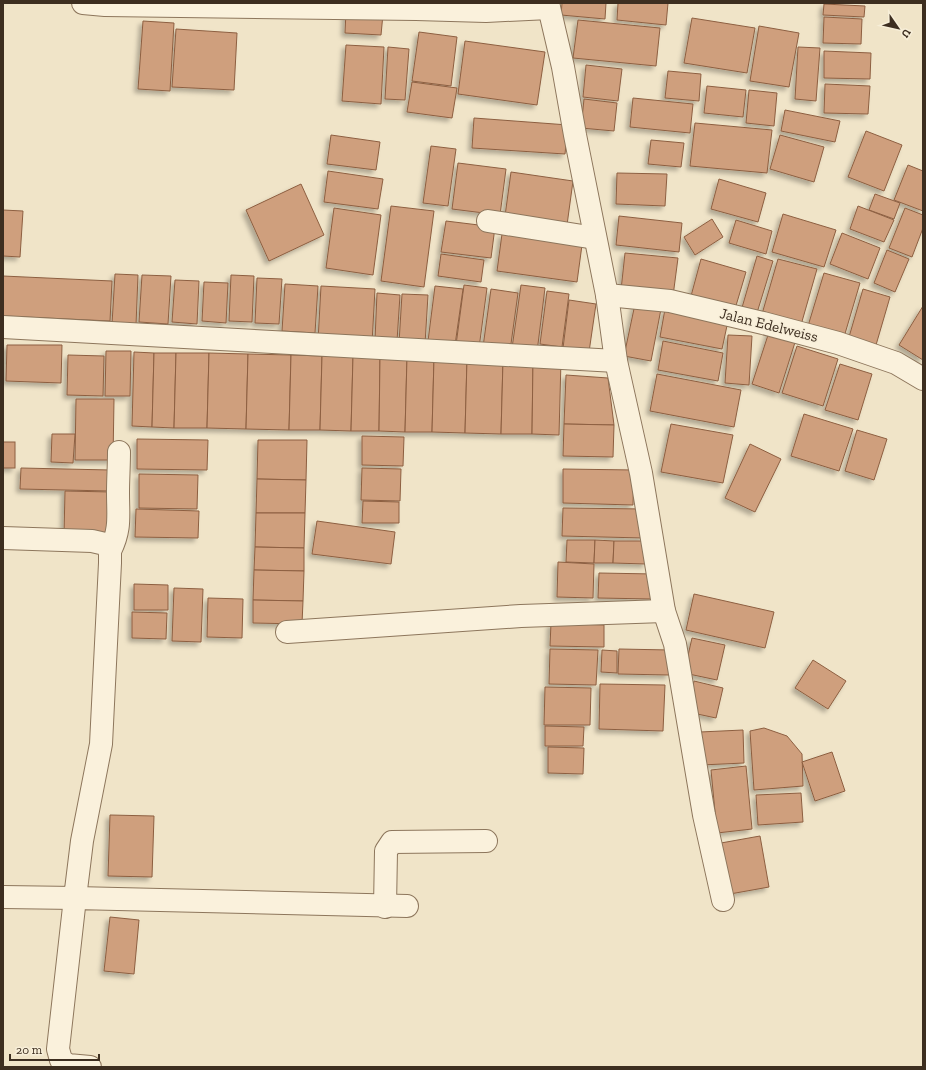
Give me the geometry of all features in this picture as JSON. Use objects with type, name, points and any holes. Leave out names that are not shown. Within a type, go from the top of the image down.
[{"type":"street","points":[[83,3],[105,5],[486,11],[549,5],[563,67],[574,135],[608,295],[616,361],[641,473],[664,611],[675,644],[704,815],[723,900]]},
{"type":"street","points":[[488,220],[595,238]]},
{"type":"street","name":"Jalan Edelweiss","points":[[608,295],[670,301],[763,323],[838,343],[896,363],[923,379]]},
{"type":"street","points":[[3,327],[616,361]]},
{"type":"street","points":[[90,1067],[68,1065],[61,1060],[58,1049],[82,841],[101,744],[110,551],[115,541],[119,525],[119,452]]},
{"type":"street","points":[[3,538],[92,541],[105,544],[110,551]]},
{"type":"street","points":[[287,632],[521,616],[664,611]]},
{"type":"street","points":[[385,907],[386,851],[392,842],[486,841]]},
{"type":"street","points":[[3,897],[385,907],[407,906]]},
{"type":"building","points":[[562,3],[606,3],[605,19],[561,15]]},
{"type":"building","points":[[618,3],[668,3],[666,25],[617,20]]},
{"type":"building","points":[[824,4],[865,6],[864,17],[823,15]]},
{"type":"building","points":[[346,11],[383,14],[381,35],[345,33]]},
{"type":"building","points":[[824,17],[862,19],[861,44],[823,43]]},
{"type":"building","points":[[692,18],[755,28],[747,73],[684,63]]},
{"type":"building","points":[[578,20],[660,28],[656,66],[573,58]]},
{"type":"building","points":[[143,21],[174,23],[170,91],[138,89]]},
{"type":"building","points":[[759,26],[799,33],[789,87],[750,81]]},
{"type":"building","points":[[176,29],[237,33],[234,90],[172,87]]},
{"type":"building","points":[[419,32],[457,37],[451,86],[412,81]]},
{"type":"building","points":[[465,41],[545,52],[537,105],[458,94]]},
{"type":"building","points":[[346,45],[384,47],[381,104],[342,101]]},
{"type":"building","points":[[388,47],[409,49],[405,100],[385,99]]},
{"type":"building","points":[[798,47],[820,48],[816,101],[795,99]]},
{"type":"building","points":[[824,51],[871,53],[870,79],[824,78]]},
{"type":"building","points":[[586,65],[622,69],[618,101],[583,97]]},
{"type":"building","points":[[668,71],[701,74],[699,101],[665,98]]},
{"type":"building","points":[[412,82],[457,88],[452,118],[407,112]]},
{"type":"building","points":[[825,84],[870,86],[868,114],[824,113]]},
{"type":"building","points":[[707,86],[746,90],[743,117],[704,113]]},
{"type":"building","points":[[749,90],[777,93],[774,126],[746,123]]},
{"type":"building","points":[[633,98],[693,104],[690,133],[630,127]]},
{"type":"building","points":[[584,99],[617,103],[614,131],[581,128]]},
{"type":"building","points":[[785,110],[840,121],[835,142],[781,131]]},
{"type":"building","points":[[474,118],[568,125],[565,154],[472,148]]},
{"type":"building","points":[[695,123],[772,130],[767,173],[690,166]]},
{"type":"building","points":[[866,131],[902,145],[884,191],[848,177]]},
{"type":"building","points":[[331,135],[380,142],[376,170],[327,164]]},
{"type":"building","points":[[780,135],[824,147],[814,182],[770,169]]},
{"type":"building","points":[[651,140],[684,143],[681,167],[648,164]]},
{"type":"building","points":[[431,146],[456,149],[448,206],[423,203]]},
{"type":"building","points":[[458,163],[506,169],[500,215],[452,209]]},
{"type":"building","points":[[908,165],[923,171],[923,211],[894,200]]},
{"type":"building","points":[[328,171],[383,179],[378,209],[324,202]]},
{"type":"building","points":[[511,172],[573,181],[567,225],[505,216]]},
{"type":"building","points":[[617,173],[667,174],[665,206],[616,204]]},
{"type":"building","points":[[719,179],[766,193],[758,222],[711,209]]},
{"type":"building","points":[[301,184],[324,235],[269,261],[246,210]]},
{"type":"building","points":[[875,194],[900,203],[894,219],[869,210]]},
{"type":"building","points":[[391,206],[434,211],[424,287],[381,281]]},
{"type":"building","points":[[858,206],[894,220],[884,242],[850,229]]},
{"type":"building","points":[[334,208],[381,215],[373,275],[326,268]]},
{"type":"building","points":[[905,208],[923,215],[923,228],[912,257],[889,248]]},
{"type":"building","points":[[3,210],[23,211],[20,257],[3,256]]},
{"type":"building","points":[[783,214],[836,230],[824,267],[772,252]]},
{"type":"building","points":[[619,216],[682,223],[679,252],[616,245]]},
{"type":"building","points":[[712,219],[723,237],[695,255],[684,237]]},
{"type":"building","points":[[736,220],[772,231],[766,254],[729,243]]},
{"type":"building","points":[[446,221],[495,227],[491,258],[441,252]]},
{"type":"building","points":[[842,233],[880,248],[868,279],[830,264]]},
{"type":"building","points":[[502,234],[582,245],[577,282],[497,271]]},
{"type":"building","points":[[887,250],[909,259],[895,292],[874,283]]},
{"type":"building","points":[[625,253],[678,258],[673,296],[621,290]]},
{"type":"building","points":[[441,254],[484,260],[481,282],[438,276]]},
{"type":"building","points":[[757,256],[773,261],[756,316],[741,311]]},
{"type":"building","points":[[701,259],[746,272],[735,309],[691,296]]},
{"type":"building","points":[[778,259],[817,269],[801,325],[762,314]]},
{"type":"building","points":[[824,273],[860,283],[844,337],[808,326]]},
{"type":"building","points":[[115,274],[138,275],[136,325],[112,324]]},
{"type":"building","points":[[142,275],[171,276],[168,324],[139,322]]},
{"type":"building","points":[[231,275],[254,276],[252,322],[229,321]]},
{"type":"building","points":[[3,276],[112,281],[110,321],[3,316]]},
{"type":"building","points":[[257,278],[282,279],[279,324],[255,323]]},
{"type":"building","points":[[175,280],[199,281],[197,324],[172,322]]},
{"type":"building","points":[[204,282],[228,283],[226,323],[202,321]]},
{"type":"building","points":[[285,284],[318,286],[315,333],[282,331]]},
{"type":"building","points":[[464,285],[487,288],[479,348],[456,345]]},
{"type":"building","points":[[521,285],[545,288],[537,352],[512,348]]},
{"type":"building","points":[[321,286],[375,289],[372,343],[318,341]]},
{"type":"building","points":[[435,286],[463,289],[455,345],[428,341]]},
{"type":"building","points":[[491,289],[518,293],[510,351],[483,347]]},
{"type":"building","points":[[863,289],[890,297],[876,345],[849,337]]},
{"type":"building","points":[[547,291],[569,294],[562,347],[540,344]]},
{"type":"building","points":[[377,293],[400,295],[397,341],[375,340]]},
{"type":"building","points":[[402,294],[428,295],[425,344],[399,343]]},
{"type":"building","points":[[569,300],[596,304],[589,352],[563,348]]},
{"type":"building","points":[[635,304],[661,309],[651,361],[624,356]]},
{"type":"building","points":[[923,306],[923,360],[899,345]]},
{"type":"building","points":[[665,309],[728,321],[722,349],[660,337]]},
{"type":"building","points":[[770,329],[797,336],[779,393],[752,384]]},
{"type":"building","points":[[728,335],[752,336],[749,385],[725,383]]},
{"type":"building","points":[[663,341],[723,353],[718,381],[658,370]]},
{"type":"building","points":[[7,345],[62,345],[61,383],[6,381]]},
{"type":"building","points":[[797,346],[838,359],[823,406],[782,393]]},
{"type":"building","points":[[106,351],[131,351],[130,396],[105,396]]},
{"type":"building","points":[[134,352],[154,353],[152,427],[132,426]]},
{"type":"building","points":[[154,353],[176,353],[174,428],[152,427]]},
{"type":"building","points":[[176,353],[209,353],[207,428],[174,428]]},
{"type":"building","points":[[209,353],[248,354],[246,429],[207,428]]},
{"type":"building","points":[[248,354],[291,355],[289,430],[246,429]]},
{"type":"building","points":[[68,355],[104,356],[103,396],[67,395]]},
{"type":"building","points":[[291,355],[322,356],[320,430],[289,430]]},
{"type":"building","points":[[322,356],[353,356],[351,431],[320,430]]},
{"type":"building","points":[[353,356],[380,357],[379,431],[351,431]]},
{"type":"building","points":[[380,357],[407,357],[405,432],[379,431]]},
{"type":"building","points":[[407,357],[434,358],[432,432],[405,432]]},
{"type":"building","points":[[434,358],[467,359],[465,433],[432,432]]},
{"type":"building","points":[[467,359],[503,360],[501,434],[465,433]]},
{"type":"building","points":[[503,360],[533,360],[532,434],[501,434]]},
{"type":"building","points":[[533,360],[561,360],[559,435],[532,434]]},
{"type":"building","points":[[840,364],[872,374],[858,420],[825,410]]},
{"type":"building","points":[[657,374],[741,390],[734,427],[650,411]]},
{"type":"building","points":[[566,375],[608,378],[614,425],[564,424]]},
{"type":"building","points":[[76,399],[114,399],[113,460],[75,460]]},
{"type":"building","points":[[804,414],[853,429],[839,471],[791,456]]},
{"type":"building","points":[[564,424],[614,425],[613,457],[563,456]]},
{"type":"building","points":[[671,424],[733,435],[723,483],[661,472]]},
{"type":"building","points":[[857,430],[887,439],[874,480],[845,471]]},
{"type":"building","points":[[52,434],[75,434],[73,463],[51,462]]},
{"type":"building","points":[[362,436],[404,437],[403,466],[362,465]]},
{"type":"building","points":[[137,439],[208,440],[207,470],[137,469]]},
{"type":"building","points":[[258,440],[307,440],[306,480],[257,479]]},
{"type":"building","points":[[3,442],[15,442],[15,468],[3,468]]},
{"type":"building","points":[[750,444],[781,459],[755,512],[725,498]]},
{"type":"building","points":[[21,468],[110,470],[109,491],[20,489]]},
{"type":"building","points":[[362,468],[401,469],[400,501],[361,500]]},
{"type":"building","points":[[563,469],[634,470],[633,505],[563,503]]},
{"type":"building","points":[[139,474],[198,475],[197,509],[139,508]]},
{"type":"building","points":[[257,479],[306,480],[305,513],[256,513]]},
{"type":"building","points":[[65,491],[111,492],[110,536],[64,535]]},
{"type":"building","points":[[363,501],[399,502],[399,523],[362,523]]},
{"type":"building","points":[[563,508],[645,509],[644,538],[562,536]]},
{"type":"building","points":[[136,509],[199,511],[198,538],[135,537]]},
{"type":"building","points":[[256,513],[305,513],[304,548],[255,547]]},
{"type":"building","points":[[317,521],[395,532],[391,564],[312,554]]},
{"type":"building","points":[[567,540],[595,540],[594,563],[566,562]]},
{"type":"building","points":[[595,540],[614,541],[613,563],[594,563]]},
{"type":"building","points":[[614,541],[647,541],[646,564],[613,563]]},
{"type":"building","points":[[255,547],[304,548],[304,571],[254,570]]},
{"type":"building","points":[[558,562],[594,564],[593,598],[557,597]]},
{"type":"building","points":[[254,570],[304,571],[303,601],[253,600]]},
{"type":"building","points":[[599,573],[654,574],[653,599],[598,598]]},
{"type":"building","points":[[134,584],[168,585],[168,610],[134,610]]},
{"type":"building","points":[[174,588],[203,589],[201,642],[172,641]]},
{"type":"building","points":[[694,594],[774,612],[765,648],[686,630]]},
{"type":"building","points":[[208,598],[243,599],[242,638],[207,637]]},
{"type":"building","points":[[253,600],[303,601],[302,624],[253,623]]},
{"type":"building","points":[[132,612],[167,613],[166,639],[132,638]]},
{"type":"building","points":[[551,623],[604,625],[604,647],[550,646]]},
{"type":"building","points":[[692,638],[725,645],[717,680],[684,673]]},
{"type":"building","points":[[550,649],[598,650],[596,685],[549,684]]},
{"type":"building","points":[[619,649],[670,650],[669,675],[618,674]]},
{"type":"building","points":[[602,650],[617,651],[617,673],[601,672]]},
{"type":"building","points":[[813,660],[846,681],[828,709],[795,688]]},
{"type":"building","points":[[694,681],[723,688],[716,718],[688,712]]},
{"type":"building","points":[[600,684],[665,685],[663,731],[599,729]]},
{"type":"building","points":[[545,687],[591,688],[590,725],[544,725]]},
{"type":"building","points":[[545,726],[584,727],[583,746],[545,746]]},
{"type":"building","points":[[764,728],[787,736],[802,754],[803,786],[754,790],[750,731]]},
{"type":"building","points":[[743,730],[744,763],[701,765],[700,732]]},
{"type":"building","points":[[548,747],[584,748],[583,774],[548,773]]},
{"type":"building","points":[[832,752],[845,791],[815,801],[802,762]]},
{"type":"building","points":[[746,766],[752,829],[717,833],[711,770]]},
{"type":"building","points":[[801,793],[803,822],[758,825],[756,795]]},
{"type":"building","points":[[110,815],[154,816],[152,877],[108,876]]},
{"type":"building","points":[[760,836],[769,887],[730,894],[721,843]]},
{"type":"building","points":[[110,917],[139,920],[134,974],[104,971]]}]
